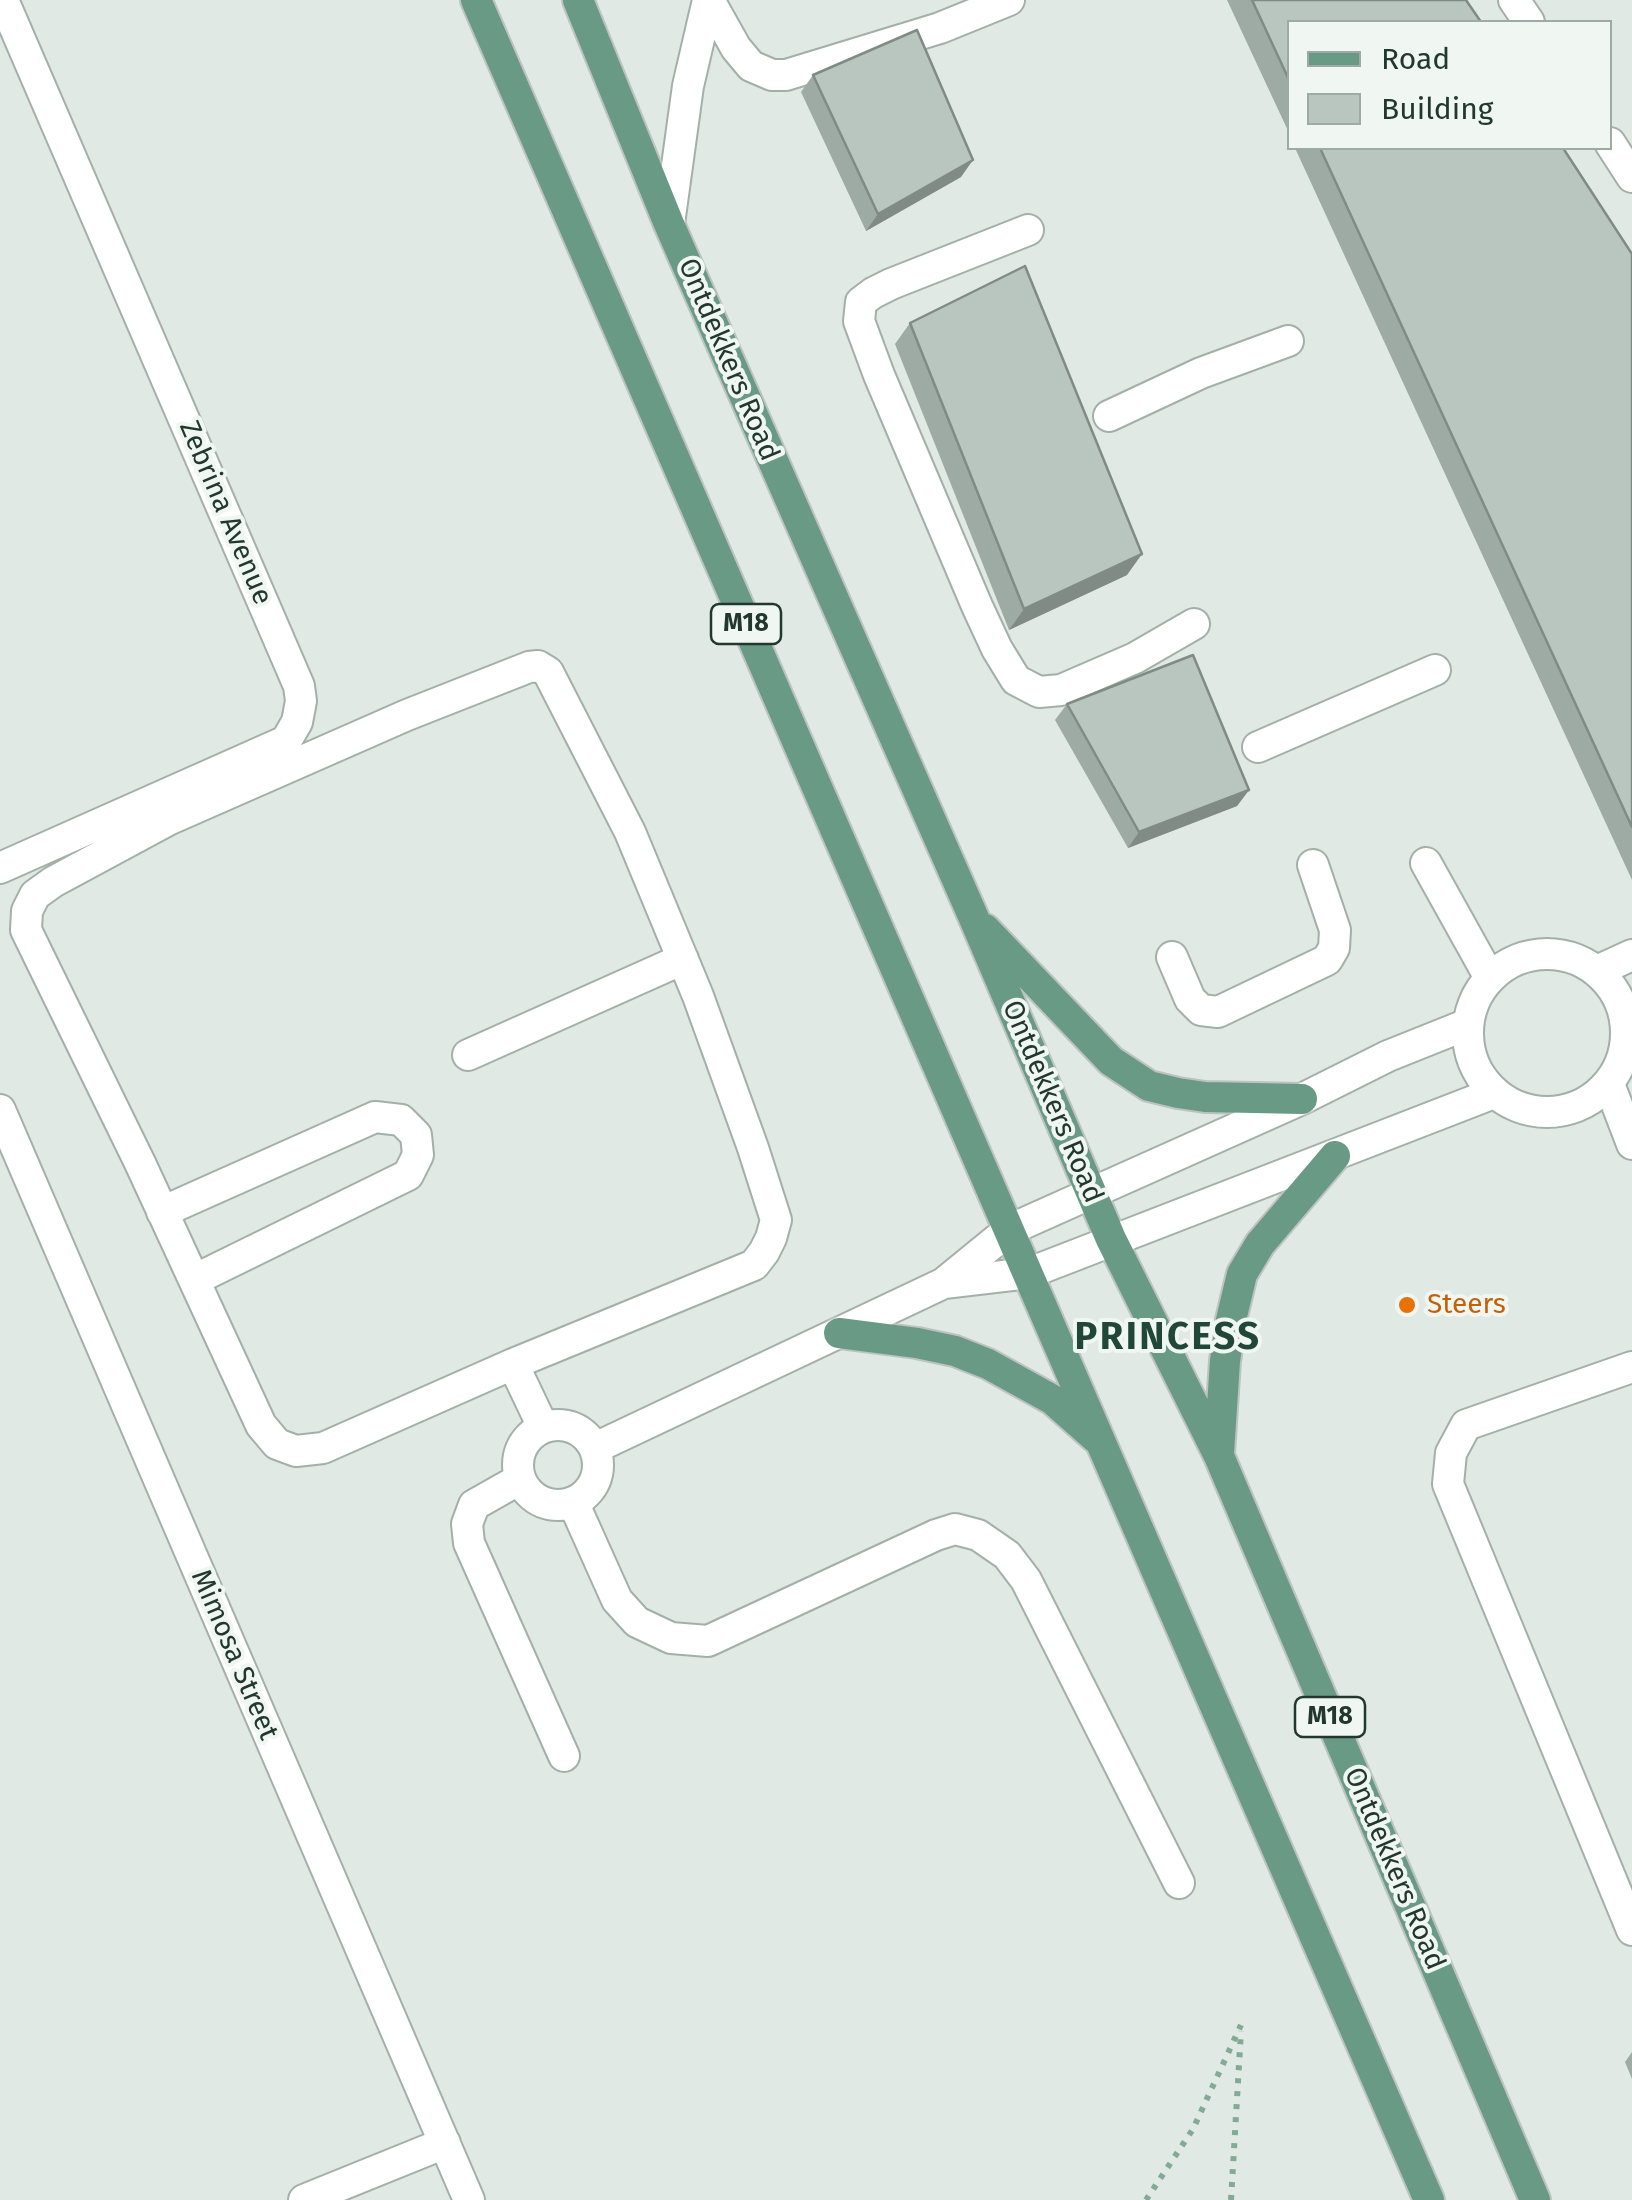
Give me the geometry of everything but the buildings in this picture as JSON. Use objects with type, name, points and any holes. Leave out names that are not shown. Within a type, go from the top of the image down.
[{"type":"main road","name":"M18","points":[[476,0],[1429,2200]]},
{"type":"main road","name":"Ontdekkers Road","points":[[578,0],[669,224],[1091,1193],[1219,1456],[1535,2200]]},
{"type":"main road","points":[[973,916],[1112,1061],[1149,1086],[1205,1097],[1302,1099]]},
{"type":"main road","points":[[1219,1456],[1225,1361],[1242,1274],[1260,1244],[1334,1156]]},
{"type":"main road","points":[[839,1333],[917,1343],[955,1351],[988,1364],[1053,1400],[1102,1443]]},
{"type":"street","name":"Zebrina Avenue","points":[[0,868],[286,742],[297,722],[301,701],[299,686],[3,0]]},
{"type":"street","points":[[669,224],[688,86],[708,0]]},
{"type":"street","points":[[708,0],[751,66],[772,75],[786,75],[940,28],[1010,0]]},
{"type":"street","points":[[1612,146],[1632,177]]},
{"type":"street","points":[[1028,230],[891,284],[862,302],[860,321],[879,375],[977,606],[1016,680],[1038,692],[1061,690],[1135,658],[1194,624]]},
{"type":"street","points":[[1108,416],[1288,341]]},
{"type":"street","points":[[538,666],[548,672],[630,832],[698,996],[753,1148],[776,1220],[772,1238],[754,1265],[513,1364],[323,1448],[296,1451],[276,1444],[261,1424],[162,1212],[26,930],[27,911],[36,896],[53,882],[168,820],[407,715],[529,667],[538,666]]},
{"type":"street","points":[[1258,748],[1435,670]]},
{"type":"street","points":[[1426,863],[1490,978]]},
{"type":"street","points":[[1172,956],[1190,999],[1201,1010],[1218,1012],[1326,960],[1334,948],[1335,930],[1313,865]]},
{"type":"street","points":[[1532,955],[1577,959],[1597,971],[1612,987],[1629,1028],[1619,1068],[1609,1084],[1590,1100],[1566,1110],[1541,1112],[1516,1106],[1494,1093],[1478,1072],[1469,1049],[1468,1024],[1476,998],[1490,978],[1510,962],[1532,955]]},
{"type":"street","points":[[1597,971],[1632,955]]},
{"type":"street","points":[[468,1055],[683,959]]},
{"type":"street","points":[[595,1448],[944,1284],[1010,1230],[1302,1099],[1388,1056],[1468,1024]]},
{"type":"street","points":[[1609,1084],[1632,1144]]},
{"type":"street","points":[[944,1284],[1028,1273],[1494,1093]]},
{"type":"street","name":"Mimosa Street","points":[[0,1110],[469,2200]]},
{"type":"street","points":[[162,1212],[375,1117],[401,1120],[416,1135],[418,1155],[408,1176],[194,1280]]},
{"type":"street","points":[[513,1364],[544,1428]]},
{"type":"street","points":[[1632,1366],[1466,1425],[1452,1454],[1448,1484],[1632,1930]]},
{"type":"street","points":[[559,1424],[574,1428],[595,1448],[595,1481],[573,1502],[558,1505],[542,1501],[520,1479],[521,1448],[530,1436],[544,1428],[559,1424]]},
{"type":"street","points":[[520,1479],[474,1505],[467,1524],[469,1544],[564,1756]]},
{"type":"street","points":[[573,1502],[617,1600],[638,1622],[671,1638],[690,1640],[708,1641],[936,1535],[955,1529],[978,1535],[1007,1555],[1026,1580],[1180,1883]]},
{"type":"street","points":[[304,2200],[445,2143]]},
{"type":"path","points":[[1146,2200],[1193,2130],[1241,2025],[1230,2200]]},
{"type":"place","name":"Steers","points":[[1407,1305]]},
{"type":"district","name":"PRINCESS","points":[[1168,1338]]}]
